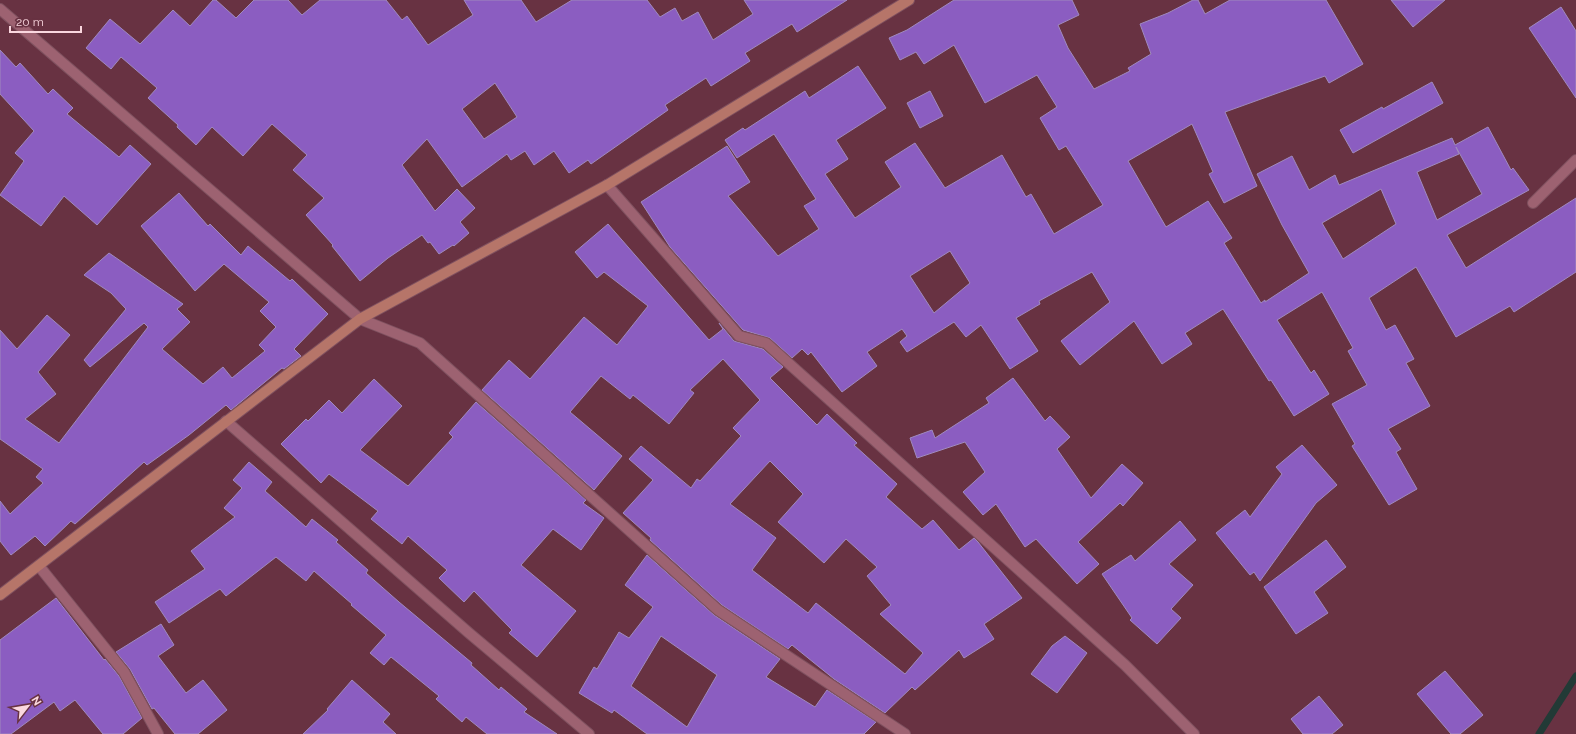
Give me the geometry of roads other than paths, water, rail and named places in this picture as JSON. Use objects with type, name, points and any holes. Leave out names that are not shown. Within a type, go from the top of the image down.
[{"type":"street","points":[[0,595],[360,319],[607,185],[905,1]]},
{"type":"street","points":[[0,9],[360,319],[420,343],[718,610],[905,734]]},
{"type":"street","points":[[1533,203],[1576,160]]},
{"type":"street","points":[[607,185],[739,336],[766,343],[1125,665],[1194,734]]},
{"type":"street","points":[[226,421],[469,633],[589,734]]},
{"type":"street","points":[[38,566],[124,672],[158,734]]},
{"type":"waterway","points":[[1539,734],[1576,676]]}]
